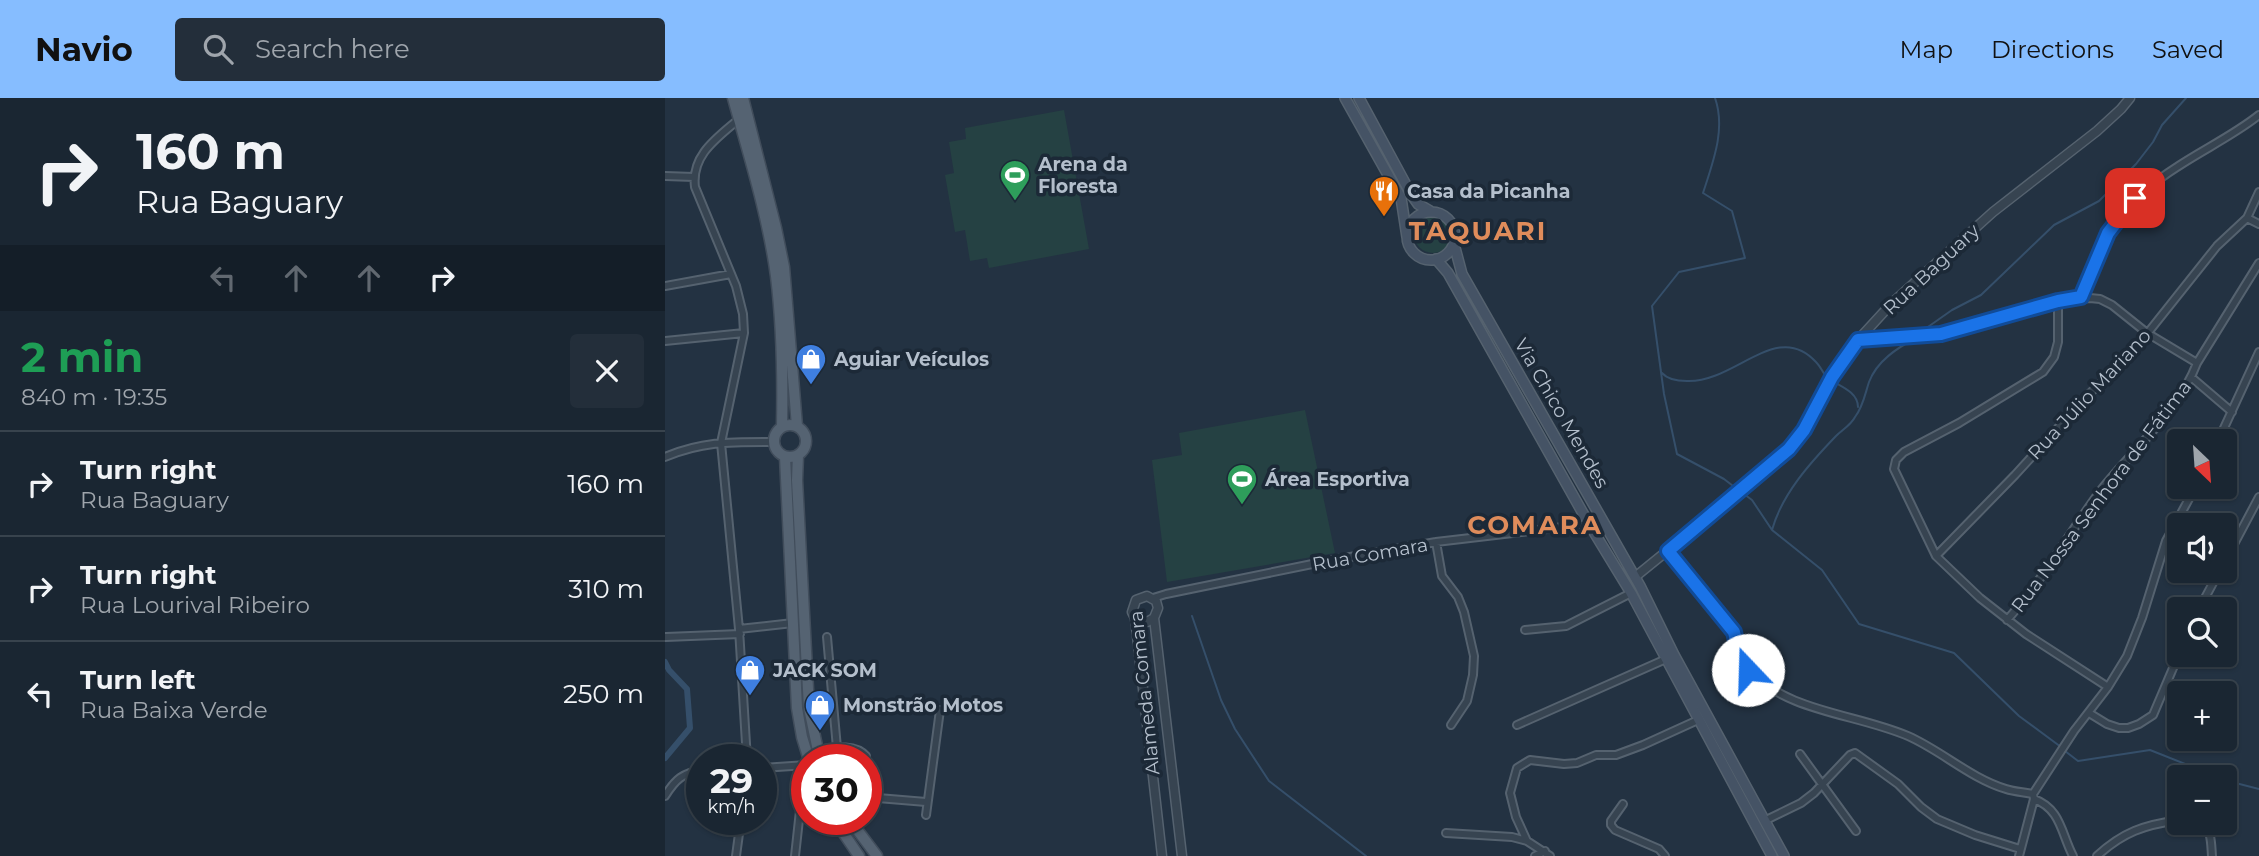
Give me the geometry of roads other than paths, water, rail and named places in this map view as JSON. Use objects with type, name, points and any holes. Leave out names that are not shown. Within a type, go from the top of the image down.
[{"type":"main road","points":[[733,98],[776,274],[781,335],[782,426]]},
{"type":"main road","points":[[743,98],[784,267],[797,426]]},
{"type":"main road","points":[[1345,98],[1401,198],[1409,244],[1417,255],[1436,259],[1450,251],[1454,244],[1454,225],[1448,217],[1419,204],[1411,194],[1359,98]]},
{"type":"main road","points":[[1407,237],[1412,221],[1430,211]]},
{"type":"main road","name":"Via Chico Mendes","points":[[1454,244],[1462,274],[1635,577],[1674,655],[1784,856]]},
{"type":"main road","name":"Via Chico Mendes","points":[[1436,259],[1448,273],[1589,524],[1631,593],[1772,856]]},
{"type":"main road","points":[[782,426],[797,426],[806,438],[805,448],[798,455],[785,457],[777,451],[773,442],[775,432],[782,426]]},
{"type":"main road","points":[[798,455],[809,708],[816,744]]},
{"type":"main road","points":[[785,457],[797,708],[803,744]]},
{"type":"main road","points":[[843,835],[854,853]]},
{"type":"main road","points":[[863,835],[877,856]]},
{"type":"street","name":"Rua Baguary","points":[[1635,577],[1789,449],[1804,430],[1832,377],[1858,340],[1892,303],[1993,212],[2097,131],[2130,98]]},
{"type":"street","points":[[2081,297],[2108,233],[2135,198],[2175,168],[2259,115]]},
{"type":"street","points":[[739,119],[701,155],[696,163],[694,177],[699,197],[731,274],[743,314],[744,333],[721,443],[739,632],[746,744]]},
{"type":"street","points":[[665,176],[694,177]]},
{"type":"street","name":"Rua Júlio Mariano","points":[[1936,556],[2088,395],[2131,354],[2217,246],[2246,218],[2259,192]]},
{"type":"street","points":[[2246,218],[2259,224]]},
{"type":"street","name":"Rua Nossa Senhora de Fátima","points":[[2007,620],[2029,594],[2099,494],[2177,399],[2259,263]]},
{"type":"street","points":[[665,286],[731,274]]},
{"type":"street","points":[[1858,340],[1941,334],[2081,297],[2100,299],[2112,305],[2147,333],[2197,363]]},
{"type":"street","points":[[2058,301],[2058,341],[2054,357],[2043,372],[1959,423],[1908,450],[1898,457],[1893,470],[1936,556],[2007,620],[2108,687]]},
{"type":"street","points":[[665,341],[744,333]]},
{"type":"street","points":[[2224,429],[2259,352]]},
{"type":"street","points":[[2191,377],[2232,412]]},
{"type":"street","points":[[665,457],[695,446],[773,442]]},
{"type":"street","points":[[2237,539],[2259,496]]},
{"type":"street","points":[[1764,821],[1801,803],[1855,753],[1898,784],[1932,816],[2020,852],[2033,797],[2047,769],[2108,687],[2131,646],[2166,541],[2189,499]]},
{"type":"street","name":"Rua Comara","points":[[1153,598],[1327,561],[1436,542],[1589,524]]},
{"type":"street","points":[[1436,542],[1442,576],[1461,605],[1474,656],[1467,701],[1451,726]]},
{"type":"street","points":[[1668,551],[1734,632],[1741,663],[1748,670],[1810,708],[1857,719],[1910,737],[1966,770],[2047,805],[2055,814],[2073,856]]},
{"type":"street","points":[[1525,629],[1566,626],[1631,593]]},
{"type":"street","name":"Alameda Comara","points":[[1162,856],[1135,618],[1132,612],[1136,600],[1143,596],[1153,598],[1158,608],[1154,618],[1182,856]]},
{"type":"street","points":[[1135,618],[1147,622],[1154,618]]},
{"type":"street","points":[[666,637],[739,632],[793,623]]},
{"type":"street","points":[[827,636],[837,744]]},
{"type":"street","points":[[1517,725],[1666,659]]},
{"type":"street","points":[[2089,713],[2119,728],[2140,724],[2153,715],[2173,667]]},
{"type":"street","points":[[926,815],[940,710]]},
{"type":"street","points":[[1527,841],[1516,817],[1510,793],[1512,779],[1523,762],[1564,764],[1577,763],[1596,755],[1616,755],[1698,720]]},
{"type":"street","points":[[1800,754],[1856,831]]},
{"type":"street","points":[[665,796],[681,775],[686,774]]},
{"type":"street","points":[[882,798],[926,802]]},
{"type":"street","points":[[1623,804],[1611,825],[1625,835],[1659,849],[1665,856]]},
{"type":"street","points":[[2097,856],[2126,833],[2167,823]]},
{"type":"street","points":[[1446,833],[1512,837],[1527,841],[1548,854]]},
{"type":"street","points":[[736,856],[739,835]]},
{"type":"street","points":[[795,856],[798,835]]},
{"type":"street","points":[[2209,835],[2212,856]]},
{"type":"street","points":[[1535,856],[1548,854]]},
{"type":"waterway","points":[[1715,98],[1719,134],[1703,193],[1732,211],[1745,258],[1679,272],[1652,306],[1664,394],[1677,454],[1737,489]]},
{"type":"waterway","points":[[1925,329],[1952,310],[1981,295],[2054,225],[2099,201],[2136,164],[2162,125],[2186,98]]},
{"type":"waterway","points":[[1772,530],[1783,504],[1798,480],[1858,413],[1869,382],[1882,361],[1916,338]]},
{"type":"waterway","points":[[1662,373],[1677,380],[1705,379],[1755,356],[1786,347],[1801,351],[1816,362],[1825,375]]},
{"type":"waterway","points":[[1834,382],[1853,395],[1858,407]]},
{"type":"waterway","points":[[1744,494],[1752,500],[1772,530],[1822,570],[1859,624],[1954,653],[2019,716],[2061,747]]},
{"type":"waterway","points":[[1192,616],[1221,700],[1235,729],[1269,781],[1366,856]]},
{"type":"waterway","points":[[665,662],[687,689],[690,728],[665,758]]},
{"type":"waterway","points":[[2065,751],[2078,761],[2150,750],[2188,765]]},
{"type":"waterway","points":[[2237,783],[2259,789]]},
{"type":"place","name":"Arena da Floresta","points":[[1015,202]]},
{"type":"place","name":"Casa da Picanha","points":[[1384,218]]},
{"type":"place","name":"Aguiar Veículos","points":[[811,386]]},
{"type":"place","name":"Área Esportiva","points":[[1242,506]]},
{"type":"place","name":"JACK SOM","points":[[750,697]]},
{"type":"place","name":"Monstrão Motos","points":[[820,732]]},
{"type":"district","name":"TAQUARI","points":[[1478,231]]},
{"type":"district","name":"COMARA","points":[[1535,525]]}]
